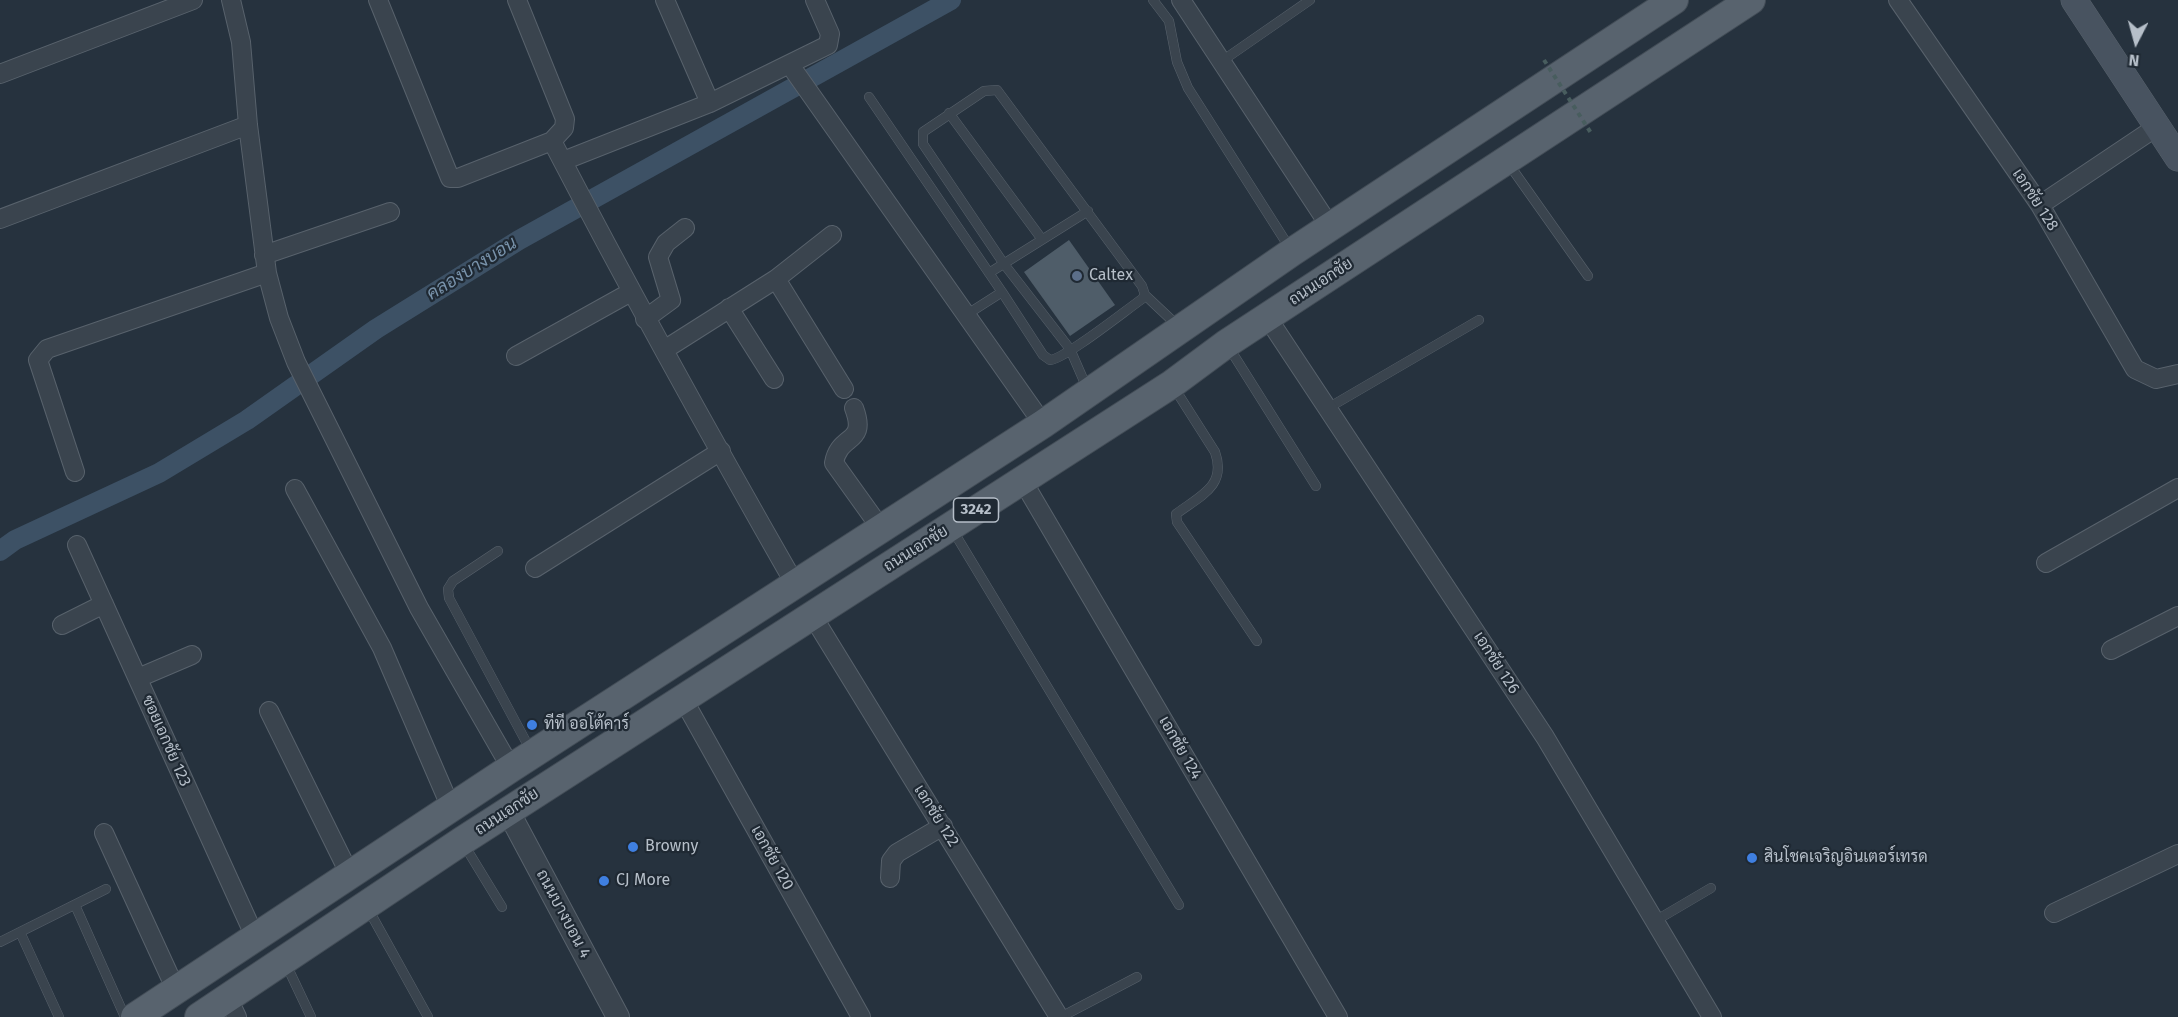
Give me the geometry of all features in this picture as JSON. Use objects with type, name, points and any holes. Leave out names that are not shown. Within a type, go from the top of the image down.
[{"type":"main road","name":"ถนนเอกชัย","points":[[135,1017],[522,762],[1043,424],[1292,252],[1674,0]]},
{"type":"main road","name":"ถนนเอกชัย","points":[[199,1017],[232,1007],[284,960],[462,840],[951,527],[1021,478],[1172,384],[1226,344],[1561,127],[1751,0]]},
{"type":"main road","points":[[2074,0],[2171,141]]},
{"type":"main road","points":[[1540,89],[1561,127]]},
{"type":"street","points":[[0,74],[193,0]]},
{"type":"street","points":[[231,0],[241,42],[248,125],[266,264],[279,318],[296,362],[419,608],[522,762]]},
{"type":"street","points":[[378,0],[450,178],[458,178],[552,141],[564,128],[565,119],[517,0]]},
{"type":"street","points":[[665,0],[710,103]]},
{"type":"street","points":[[563,161],[795,71],[826,47],[830,41],[830,34],[815,0]]},
{"type":"street","points":[[1181,0],[1330,228]]},
{"type":"street","name":"เอกชัย 128","points":[[1898,0],[2040,205],[2135,369],[2156,379],[2178,374]]},
{"type":"street","points":[[795,71],[1043,424]]},
{"type":"street","points":[[0,219],[248,125]]},
{"type":"street","points":[[552,141],[645,319],[796,586]]},
{"type":"street","points":[[2040,205],[2171,141]]},
{"type":"street","points":[[75,472],[38,360],[47,349],[266,264],[390,212]]},
{"type":"street","points":[[645,319],[671,300],[658,257],[666,243],[685,228]]},
{"type":"street","points":[[664,350],[776,279],[832,235]]},
{"type":"street","points":[[776,279],[844,389]]},
{"type":"street","points":[[516,356],[631,292]]},
{"type":"street","points":[[729,308],[774,378]]},
{"type":"street","name":"เอกชัย 126","points":[[1268,317],[1545,737],[1712,1017]]},
{"type":"street","points":[[854,408],[860,423],[858,431],[839,449],[834,463],[882,530]]},
{"type":"street","points":[[535,568],[721,451]]},
{"type":"street","name":"เอกชัย 124","points":[[1021,478],[1338,1017]]},
{"type":"street","points":[[2046,563],[2178,488]]},
{"type":"street","points":[[295,489],[382,648],[452,808]]},
{"type":"street","name":"ซอยเอกชัย 123","points":[[77,545],[255,937]]},
{"type":"street","points":[[62,625],[104,604]]},
{"type":"street","name":"เอกชัย 122","points":[[812,615],[1060,1017]]},
{"type":"street","points":[[2111,650],[2178,616]]},
{"type":"street","points":[[138,678],[192,655]]},
{"type":"street","name":"เอกชัย 120","points":[[683,699],[861,1017]]},
{"type":"street","points":[[269,711],[350,875]]},
{"type":"street","name":"ถนนบางบอน 4","points":[[508,811],[615,1016]]},
{"type":"street","points":[[890,878],[891,861],[897,853],[943,826]]},
{"type":"street","points":[[104,833],[176,990]]},
{"type":"street","points":[[2054,914],[2178,854]]},
{"type":"lane","points":[[1153,0],[1168,21],[1177,62],[1188,88],[1292,252]]},
{"type":"lane","points":[[1222,62],[1310,0]]},
{"type":"lane","points":[[1089,392],[1070,349],[1004,264],[922,144],[923,132],[948,113],[984,91],[997,90],[1088,211],[1142,286],[1145,295],[1180,329]]},
{"type":"lane","points":[[869,97],[1043,355],[1050,360],[1055,360],[1145,295]]},
{"type":"lane","points":[[948,113],[1041,238]]},
{"type":"lane","points":[[1506,161],[1588,276]]},
{"type":"lane","points":[[989,273],[1041,238],[1088,211]]},
{"type":"lane","points":[[966,315],[1002,292]]},
{"type":"lane","points":[[1328,408],[1479,320]]},
{"type":"lane","points":[[1226,344],[1316,486]]},
{"type":"lane","points":[[1172,384],[1215,452],[1219,464],[1214,486],[1176,514],[1177,522],[1257,641]]},
{"type":"lane","points":[[951,527],[1179,905]]},
{"type":"lane","points":[[498,551],[453,581],[448,589],[449,598],[522,762]]},
{"type":"lane","points":[[462,840],[502,907]]},
{"type":"lane","points":[[1655,921],[1711,888]]},
{"type":"lane","points":[[0,942],[106,889]]},
{"type":"lane","points":[[366,904],[428,1017]]},
{"type":"lane","points":[[75,905],[125,1017]]},
{"type":"lane","points":[[20,932],[59,1017]]},
{"type":"lane","points":[[284,960],[311,1017]]},
{"type":"lane","points":[[1060,1017],[1137,977]]},
{"type":"path","points":[[1544,60],[1591,133]]},
{"type":"building","points":[[1069,240],[1115,305],[1070,336],[1024,272]]},
{"type":"waterway","name":"คลองบางบอน","points":[[0,551],[15,540],[159,473],[247,420],[376,329],[519,240],[951,0]]},
{"type":"place","name":"Caltex","points":[[1077,276]]},
{"type":"place","name":"ทีที ออโต้คาร์","points":[[532,725]]},
{"type":"place","name":"Browny","points":[[633,847]]},
{"type":"place","name":"สินโชคเจริญอินเตอร์เทรด","points":[[1752,858]]},
{"type":"place","name":"CJ More","points":[[604,881]]}]
